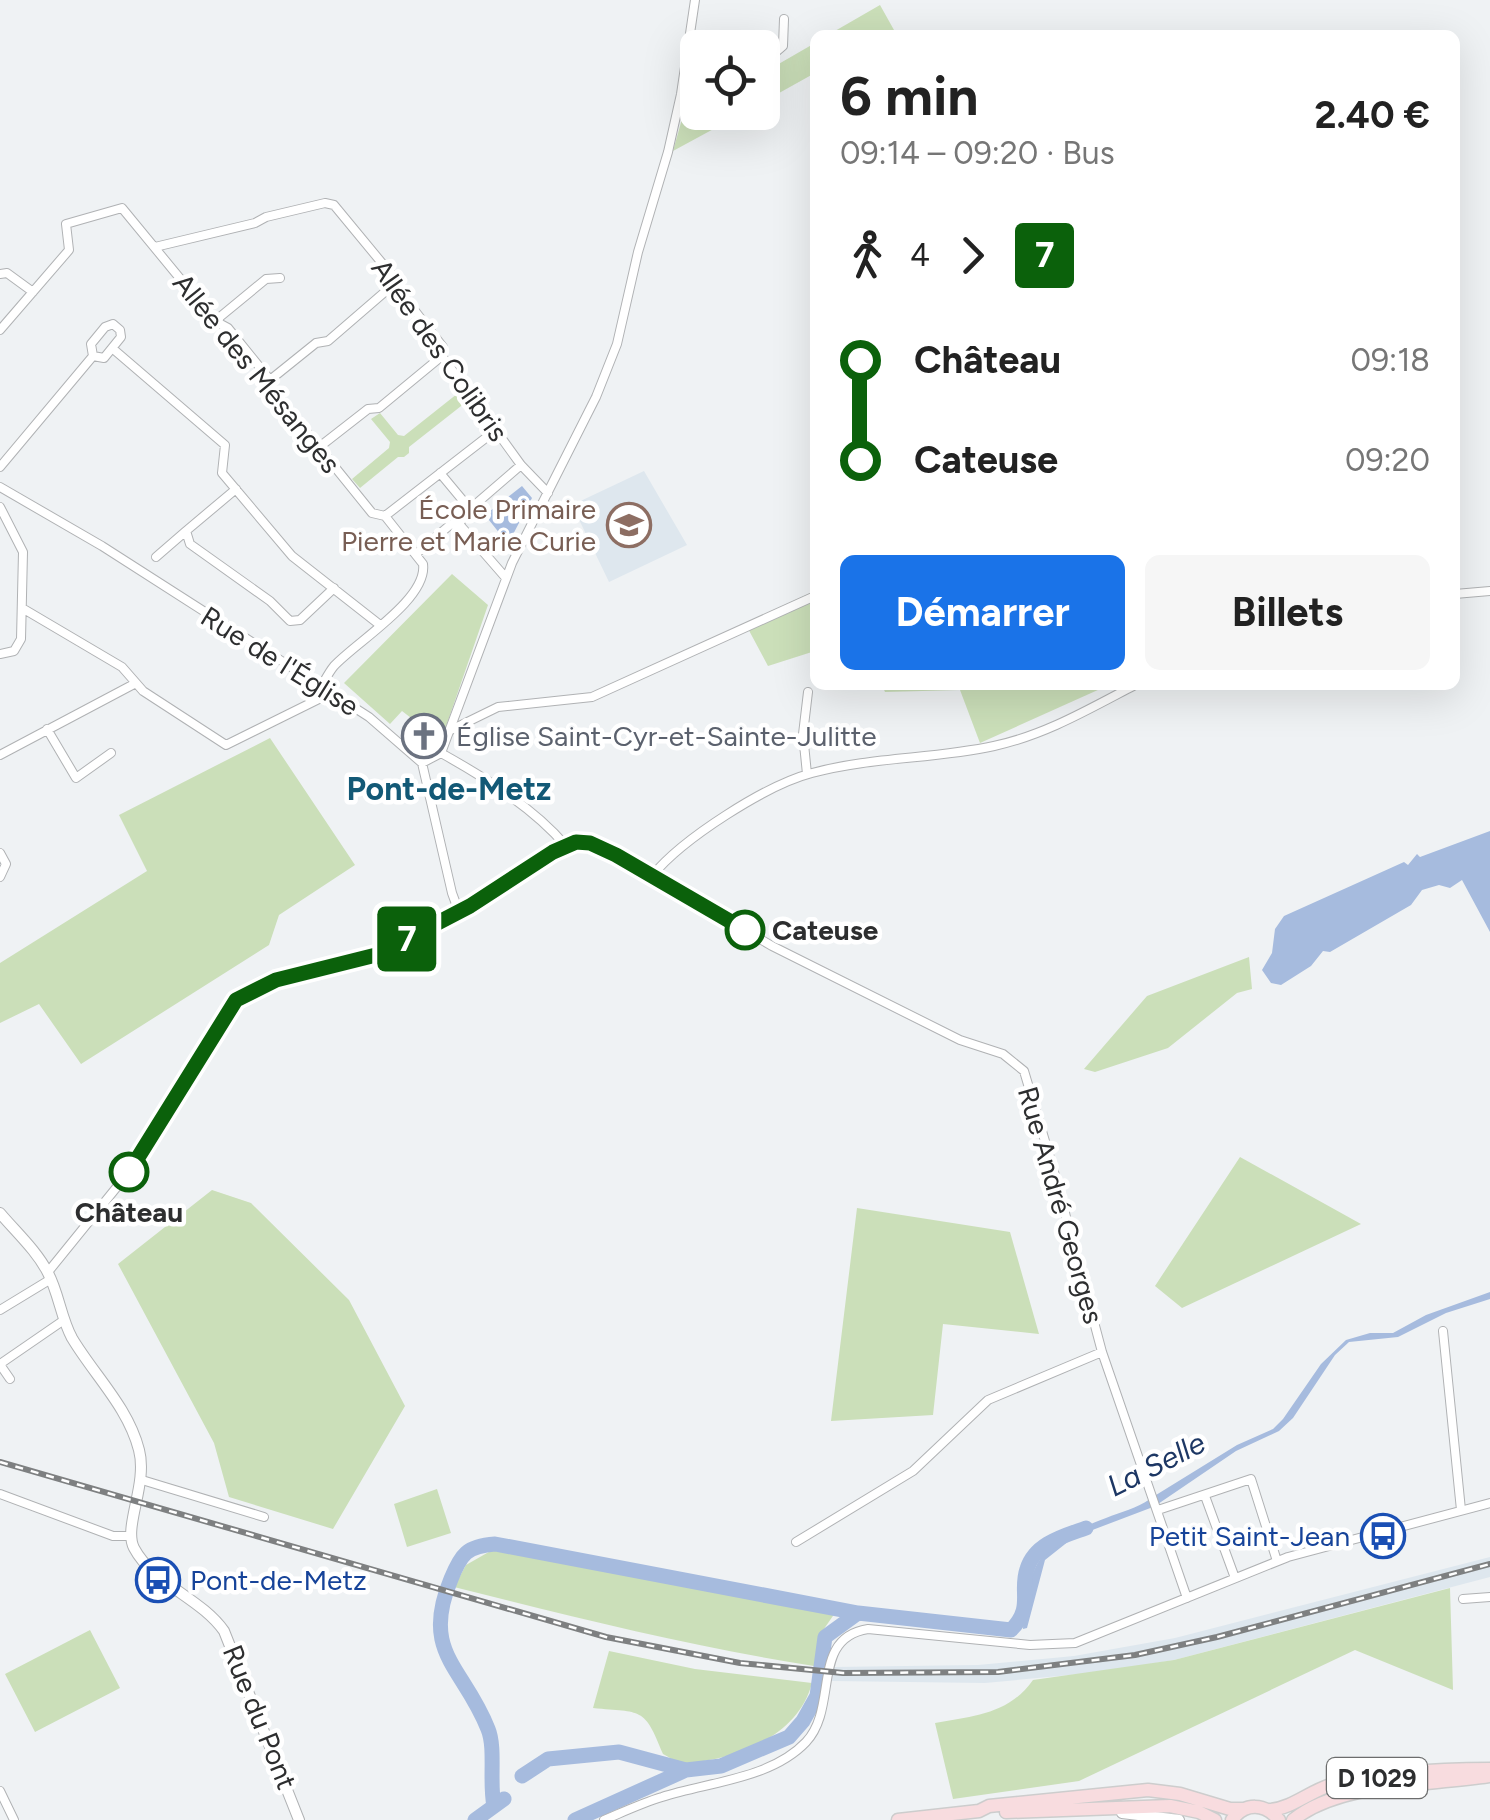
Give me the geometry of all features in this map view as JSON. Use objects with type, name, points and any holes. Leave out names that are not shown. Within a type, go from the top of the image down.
[{"type":"main road","name":"D 1029","points":[[1274,1815],[1315,1790],[1336,1784],[1490,1772]]},
{"type":"main road","name":"D 1029","points":[[1293,1820],[1310,1806],[1352,1794],[1490,1772]]},
{"type":"main road","points":[[979,1810],[1148,1790],[1180,1794],[1230,1809],[1255,1806],[1274,1815]]},
{"type":"main road","points":[[898,1820],[979,1810],[1170,1806],[1215,1820]]},
{"type":"main road","points":[[1232,1820],[1243,1809]]},
{"type":"street","points":[[460,912],[452,893],[422,763],[441,753],[512,562],[596,397],[617,344],[679,104],[695,0]]},
{"type":"street","points":[[780,49],[784,19]]},
{"type":"street","name":"Allée des Colibris","points":[[155,247],[266,217],[334,204],[391,274],[394,284],[443,347],[442,356],[521,465],[548,492]]},
{"type":"street","name":"Allée des Mésanges","points":[[33,292],[69,250],[66,224],[122,208],[215,321],[228,328],[372,513],[385,516],[417,553]]},
{"type":"street","points":[[0,274],[6,273],[33,292],[0,330]]},
{"type":"street","points":[[215,321],[266,279],[280,278]]},
{"type":"street","points":[[270,380],[316,343],[328,342],[394,284]]},
{"type":"street","points":[[113,324],[121,337],[104,358],[94,356],[91,344],[105,327],[113,324]]},
{"type":"street","points":[[112,348],[224,445],[222,473],[292,556],[380,625]]},
{"type":"street","points":[[0,466],[94,356]]},
{"type":"street","points":[[318,448],[368,409],[379,408],[442,356]]},
{"type":"street","points":[[385,516],[496,430]]},
{"type":"street","points":[[321,686],[334,666],[369,638],[420,586],[424,574],[417,553],[450,525],[459,524],[470,508],[521,465]]},
{"type":"street","points":[[440,474],[470,508]]},
{"type":"street","points":[[156,557],[236,488]]},
{"type":"street","name":"Rue de l'Église","points":[[0,489],[102,546],[370,717],[422,763]]},
{"type":"street","points":[[0,507],[24,552],[20,645],[12,653],[0,654]]},
{"type":"street","points":[[459,524],[506,578]]},
{"type":"street","points":[[186,531],[190,544],[270,601],[290,621],[300,620],[334,588]]},
{"type":"street","points":[[1460,593],[1490,590]]},
{"type":"street","points":[[451,730],[498,707],[592,697],[810,598]]},
{"type":"street","points":[[22,608],[122,667],[136,684],[226,744],[331,693]]},
{"type":"street","points":[[0,755],[136,684]]},
{"type":"street","points":[[0,1310],[49,1275],[129,1172],[236,1000],[276,980],[376,955],[460,912],[566,846],[581,841],[590,843],[652,876],[706,830],[758,796],[807,774],[993,746],[1042,733],[1125,690]]},
{"type":"street","points":[[807,774],[804,723],[808,692]]},
{"type":"street","points":[[47,730],[76,778],[111,753]]},
{"type":"street","points":[[441,753],[548,826],[566,846]]},
{"type":"street","points":[[0,853],[6,864],[0,877]]},
{"type":"street","name":"Rue André Georges","points":[[652,876],[772,946],[960,1040],[991,1049],[1024,1071],[1102,1352],[1188,1598]]},
{"type":"street","points":[[0,1213],[49,1275],[74,1341],[110,1389],[140,1451],[142,1480],[130,1536],[87,1528],[0,1494]]},
{"type":"street","points":[[10,1379],[3,1362],[64,1320]]},
{"type":"street","points":[[1443,1331],[1461,1510]]},
{"type":"street","points":[[796,1542],[913,1471],[988,1400],[1102,1352]]},
{"type":"street","points":[[142,1480],[264,1517]]},
{"type":"street","points":[[1158,1508],[1252,1480],[1277,1561]]},
{"type":"street","points":[[1205,1496],[1235,1578]]},
{"type":"street","points":[[604,1820],[661,1797],[759,1770],[795,1752],[809,1739],[821,1718],[833,1651],[852,1632],[868,1628],[1064,1646],[1277,1561],[1490,1505]]},
{"type":"street","name":"Rue du Pont","points":[[130,1536],[145,1562],[224,1630],[300,1820]]},
{"type":"street","points":[[1463,1599],[1490,1598]]},
{"type":"street","points":[[0,1790],[14,1820]]},
{"type":"street","points":[[1087,1810],[1179,1820]]},
{"type":"shaded area","name":"École Primaire Pierre et Marie Curie","points":[[644,471],[687,545],[609,582],[572,505]]},
{"type":"shaded area","points":[[1490,1557],[1490,1577],[1174,1660],[1102,1672],[985,1683],[832,1681],[834,1667],[978,1665],[1074,1656],[1175,1638]]},
{"type":"green space","points":[[880,5],[894,30],[837,30]]},
{"type":"green space","points":[[810,46],[810,76],[780,93],[780,63]]},
{"type":"green space","points":[[680,126],[680,130],[712,130],[673,151]]},
{"type":"green space","points":[[462,390],[470,399],[409,447],[409,453],[398,457],[360,488],[352,479],[389,448],[390,442],[371,419],[380,413],[398,435],[404,436]]},
{"type":"green space","points":[[452,574],[488,605],[441,741],[402,711],[390,724],[344,683]]},
{"type":"green space","points":[[810,593],[810,653],[768,666],[745,623]]},
{"type":"green space","points":[[884,690],[960,690],[885,692]]},
{"type":"green space","points":[[960,690],[1098,690],[980,743]]},
{"type":"green space","points":[[270,738],[355,865],[279,915],[269,945],[81,1064],[39,1004],[0,1023],[0,963],[147,871],[119,815]]},
{"type":"green space","points":[[1249,957],[1252,989],[1237,993],[1168,1048],[1095,1072],[1084,1069],[1147,996]]},
{"type":"green space","points":[[1240,1157],[1361,1224],[1182,1308],[1155,1286]]},
{"type":"green space","points":[[212,1190],[251,1203],[349,1300],[405,1406],[333,1529],[229,1497],[214,1443],[118,1264]]},
{"type":"green space","points":[[857,1208],[1010,1232],[1039,1334],[943,1324],[933,1415],[831,1421]]},
{"type":"green space","points":[[437,1489],[451,1533],[407,1547],[394,1504]]},
{"type":"green space","points":[[494,1549],[835,1613],[819,1636],[814,1666],[723,1650],[454,1587],[466,1565]]},
{"type":"green space","points":[[1450,1588],[1453,1690],[1355,1650],[1079,1781],[953,1799],[935,1723],[1002,1707],[1033,1680],[1174,1660]]},
{"type":"green space","points":[[90,1630],[120,1688],[35,1732],[5,1674]]},
{"type":"green space","points":[[609,1651],[695,1669],[812,1683],[797,1713],[772,1736],[742,1751],[685,1765],[663,1754],[651,1727],[639,1715],[593,1708]]},
{"type":"water","points":[[522,486],[532,498],[508,544],[485,515]]},
{"type":"water","points":[[1490,831],[1490,932],[1462,880],[1450,888],[1439,885],[1422,890],[1411,905],[1330,952],[1323,951],[1311,966],[1281,985],[1271,983],[1262,970],[1272,953],[1275,929],[1284,916],[1404,862],[1408,865],[1417,854],[1420,857]]},
{"type":"water","points":[[1490,1292],[1490,1299],[1446,1313],[1398,1337],[1349,1342],[1279,1431],[1236,1451],[1158,1504],[1156,1495],[1237,1445],[1273,1429],[1321,1364],[1346,1340],[1370,1333],[1393,1333],[1426,1315]]},
{"type":"water","points":[[1150,1499],[1153,1507],[1074,1537],[1045,1560],[1027,1628],[1023,1629],[1034,1570],[1052,1546],[1084,1527]]},
{"type":"waterway","name":"La Selle","points":[[575,1820],[686,1770],[721,1766],[789,1737],[817,1696],[825,1637],[858,1613],[1011,1630],[1022,1614],[1025,1577],[1036,1553],[1051,1542],[1086,1528]]},
{"type":"waterway","name":"La Selle","points":[[494,1806],[488,1729],[449,1659],[440,1625],[451,1579],[462,1557],[471,1549],[495,1544],[858,1613]]},
{"type":"waterway","name":"La Selle","points":[[522,1776],[548,1759],[619,1752],[686,1770]]},
{"type":"waterway","name":"La Selle","points":[[475,1820],[504,1799]]},
{"type":"railway","points":[[0,1462],[606,1637],[740,1663],[843,1673],[998,1672],[1135,1655],[1490,1564]]},
{"type":"bus line","name":"7","points":[[129,1172],[236,1000],[276,980],[376,955],[470,906],[553,852],[576,842],[590,843],[616,855],[745,930]]},
{"type":"place","name":"École Primaire Pierre et Marie Curie","points":[[629,525]]},
{"type":"place","name":"Église Saint-Cyr-et-Sainte-Julitte","points":[[424,736]]},
{"type":"place","name":"Cateuse","points":[[745,930]]},
{"type":"place","name":"Château","points":[[129,1172]]},
{"type":"place","name":"Petit Saint-Jean","points":[[1383,1536]]},
{"type":"place","name":"Pont-de-Metz","points":[[158,1580]]},
{"type":"district","name":"Pont-de-Metz","points":[[449,789]]}]
